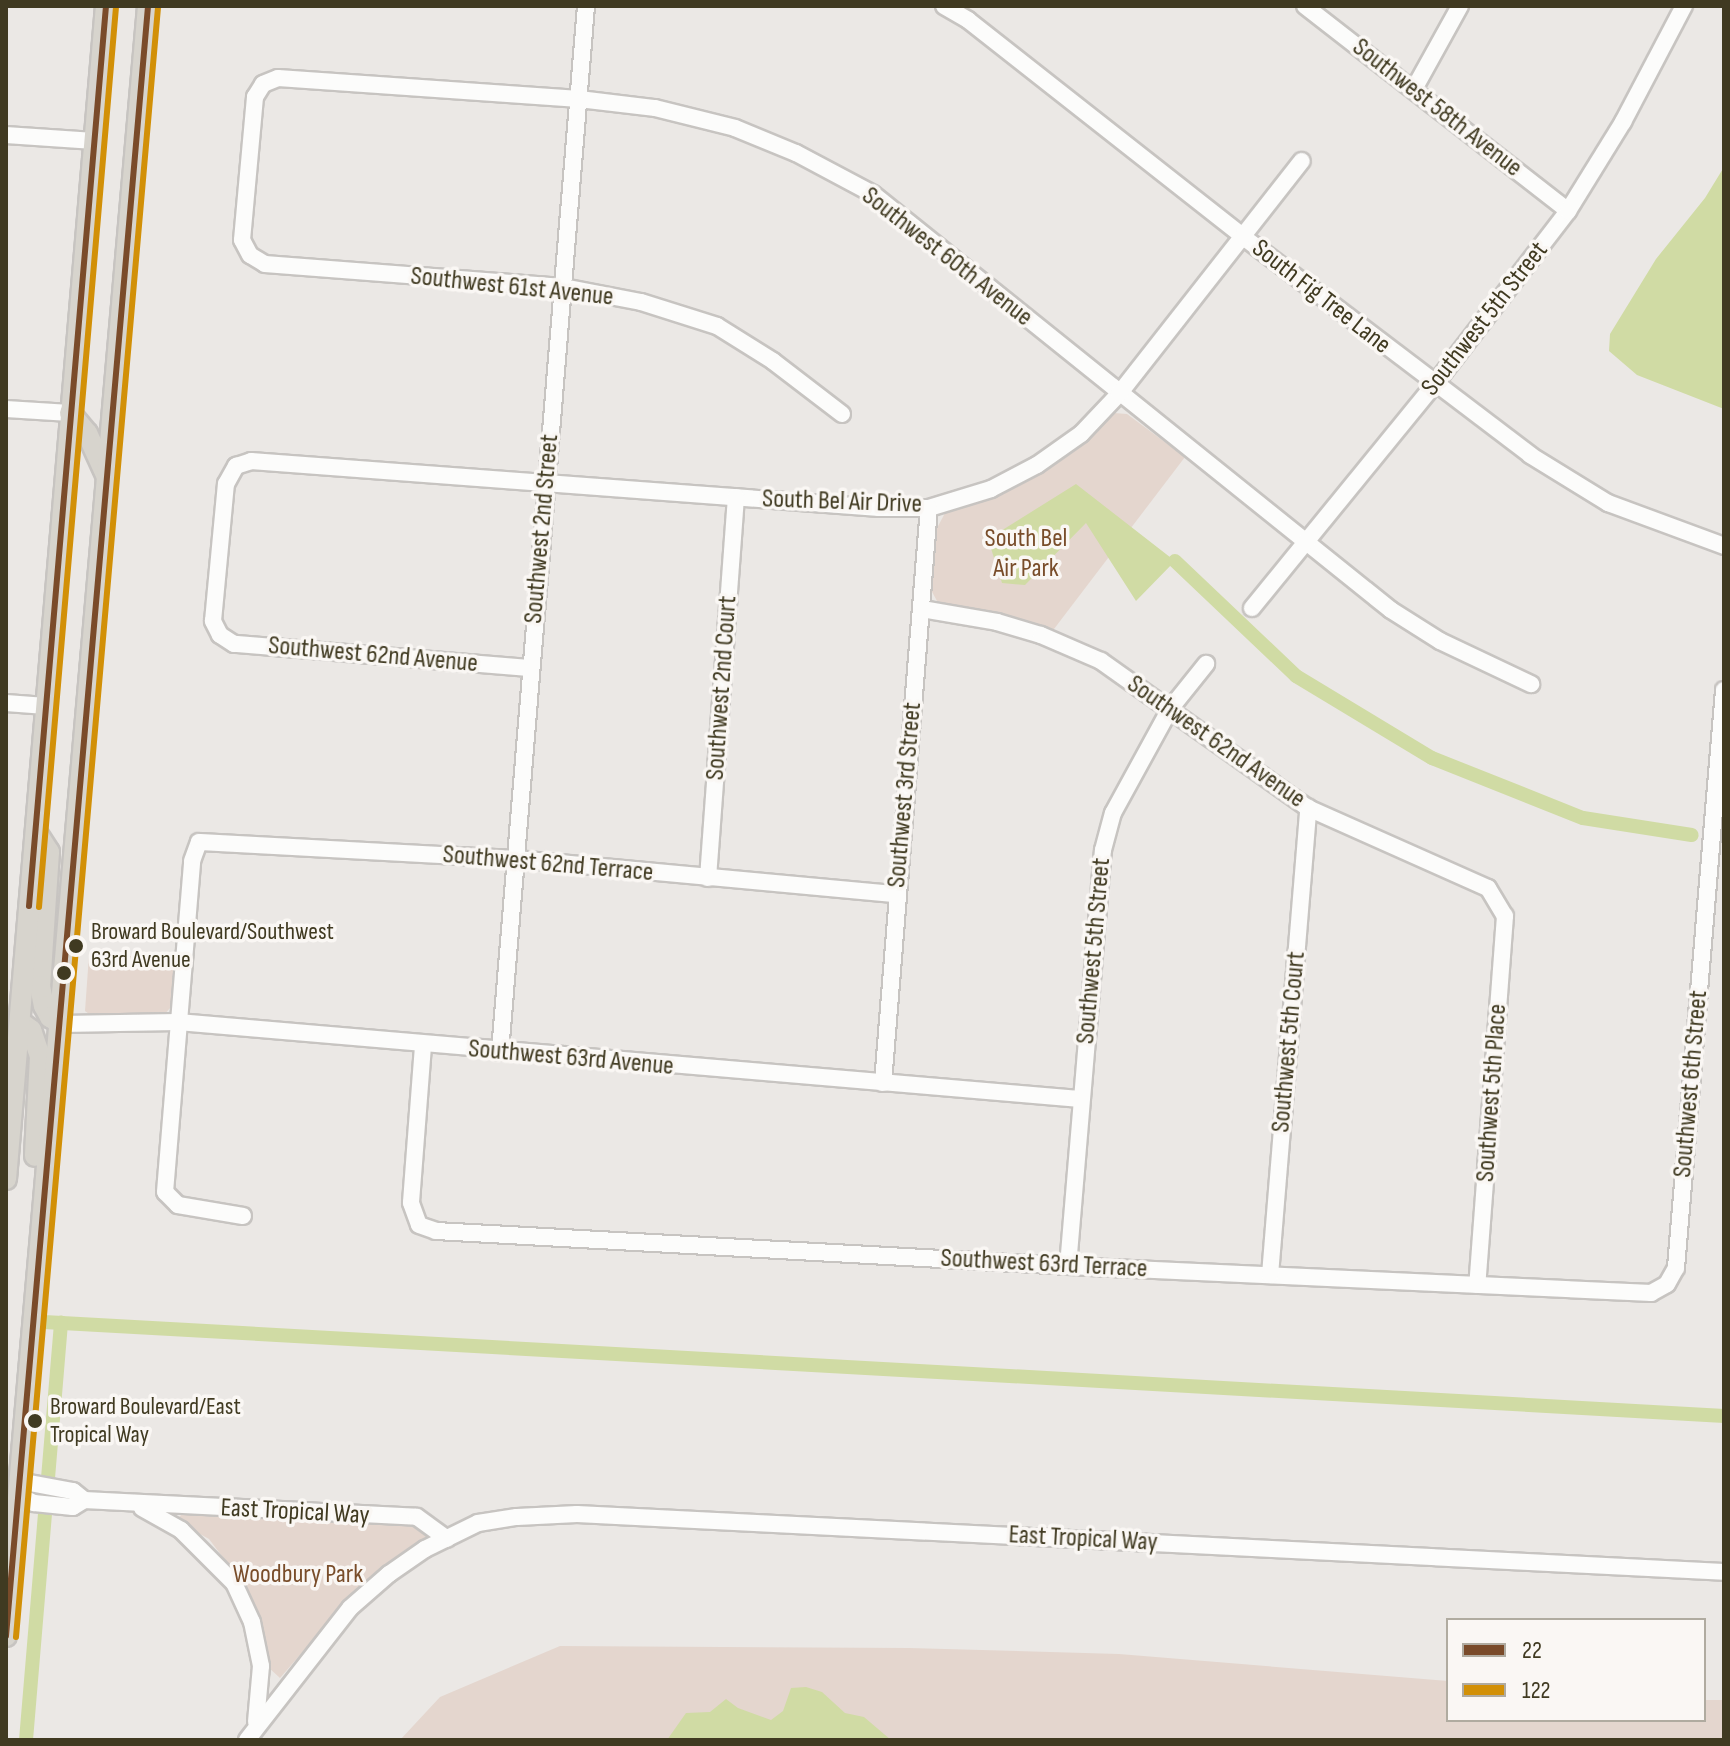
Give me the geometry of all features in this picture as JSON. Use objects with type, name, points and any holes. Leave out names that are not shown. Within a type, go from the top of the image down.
[{"type":"main road","points":[[6,1179],[13,1021],[36,832],[106,6]]},
{"type":"main road","points":[[6,1636],[22,1490],[148,6]]},
{"type":"main road","points":[[70,413],[87,433],[108,481]]},
{"type":"main road","points":[[36,832],[49,852],[40,986],[50,1017],[61,1024]]},
{"type":"main road","points":[[13,1021],[31,1030],[40,1056],[33,1204],[43,1221]]},
{"type":"street","name":"Southwest 2nd Street","points":[[500,1052],[529,668],[586,6]]},
{"type":"street","name":"South Fig Tree Lane","points":[[944,6],[968,20],[1434,385],[1530,455],[1608,503],[1724,546]]},
{"type":"street","name":"Southwest 58th Avenue","points":[[1305,6],[1568,211]]},
{"type":"street","points":[[1414,89],[1460,6]]},
{"type":"street","name":"Southwest 5th Street","points":[[1252,608],[1434,385],[1568,211],[1623,122],[1684,6]]},
{"type":"street","name":"Southwest 60th Avenue","points":[[250,255],[242,240],[255,97],[263,84],[278,78],[579,99],[655,108],[735,128],[796,153],[860,187],[1304,543],[1415,625],[1531,684]]},
{"type":"street","points":[[6,135],[94,141]]},
{"type":"street","name":"South Bel Air Drive","points":[[220,635],[213,621],[226,484],[236,466],[251,461],[879,508],[929,508],[991,489],[1037,465],[1081,434],[1119,394],[1302,161]]},
{"type":"street","name":"Southwest 61st Avenue","points":[[250,255],[265,264],[563,287],[641,302],[717,326],[773,361],[842,414]]},
{"type":"street","points":[[6,409],[70,413]]},
{"type":"street","name":"Southwest 2nd Court","points":[[708,878],[736,497]]},
{"type":"street","name":"Southwest 3rd Street","points":[[883,1083],[929,508]]},
{"type":"street","name":"Southwest 62nd Avenue","points":[[922,609],[997,622],[1041,635],[1101,661],[1308,808],[1488,888],[1498,902]]},
{"type":"street","name":"Southwest 62nd Avenue","points":[[220,635],[234,644],[529,668]]},
{"type":"street","name":"Southwest 5th Street","points":[[1068,1266],[1103,850],[1113,813],[1170,709],[1206,664]]},
{"type":"street","name":"Southwest 6th Street","points":[[1667,1284],[1676,1268],[1724,690]]},
{"type":"street","points":[[6,703],[46,706]]},
{"type":"street","name":"Southwest 5th Court","points":[[1270,1275],[1308,808]]},
{"type":"street","name":"Southwest 62nd Terrace","points":[[178,1022],[192,861],[199,842],[516,859],[896,894]]},
{"type":"street","name":"Southwest 5th Place","points":[[1477,1285],[1505,916],[1498,902]]},
{"type":"street","points":[[178,1022],[165,1192],[178,1205],[243,1216]]},
{"type":"street","name":"Southwest 63rd Avenue","points":[[61,1024],[178,1022],[423,1046],[1080,1099]]},
{"type":"street","name":"Southwest 63rd Terrace","points":[[423,1046],[411,1203],[419,1225],[436,1231],[1068,1266],[1651,1293],[1667,1284]]},
{"type":"street","name":"East Tropical Way","points":[[22,1490],[137,1505],[417,1517],[447,1539]]},
{"type":"street","name":"East Tropical Way","points":[[137,1505],[181,1530],[234,1583],[252,1622],[261,1666],[256,1724]]},
{"type":"street","name":"East Tropical Way","points":[[247,1740],[256,1724],[350,1608],[389,1574],[478,1523],[577,1514],[1724,1572]]},
{"type":"green space","name":"South Bel Air Park","points":[[1114,413],[1127,414],[1185,457],[1054,629],[1048,632],[937,601],[930,588],[936,530],[945,513]]},
{"type":"green space","points":[[89,955],[175,957],[171,1007],[163,1016],[96,1019],[85,1011]]},
{"type":"green space","name":"Woodbury Park","points":[[182,1514],[411,1525],[435,1537],[331,1619],[280,1678],[268,1667],[240,1580],[209,1539],[182,1524],[179,1517]]},
{"type":"green space","points":[[560,1646],[909,1648],[1119,1654],[1446,1681],[1446,1722],[1706,1722],[1706,1700],[1724,1700],[1724,1740],[400,1740],[440,1697]]},
{"type":"shaded area","points":[[1724,167],[1724,409],[1637,375],[1609,351],[1610,334],[1656,259],[1705,198]]},
{"type":"shaded area","points":[[1076,484],[1175,561],[1136,601],[1086,523],[1025,585],[1002,583],[988,539]]},
{"type":"shaded area","points":[[806,1687],[822,1692],[845,1713],[864,1717],[891,1740],[667,1740],[686,1713],[710,1712],[726,1699],[738,1708],[771,1720],[783,1711],[791,1688]]},
{"type":"waterway","points":[[1175,561],[1296,676],[1432,758],[1583,818],[1692,835]]},
{"type":"waterway","points":[[44,1322],[1724,1416]]},
{"type":"waterway","points":[[26,1740],[61,1322]]},
{"type":"transit line","name":"22","points":[[29,906],[106,6]]},
{"type":"transit line","name":"22","points":[[6,1636],[148,6]]},
{"type":"transit line","name":"122","points":[[39,907],[116,7]]},
{"type":"transit line","name":"122","points":[[16,1637],[158,7]]},
{"type":"place","name":"Broward Boulevard/Southwest 63rd Avenue","points":[[76,946]]},
{"type":"place","name":"Broward Boulevard/East Tropical Way","points":[[35,1421]]}]
